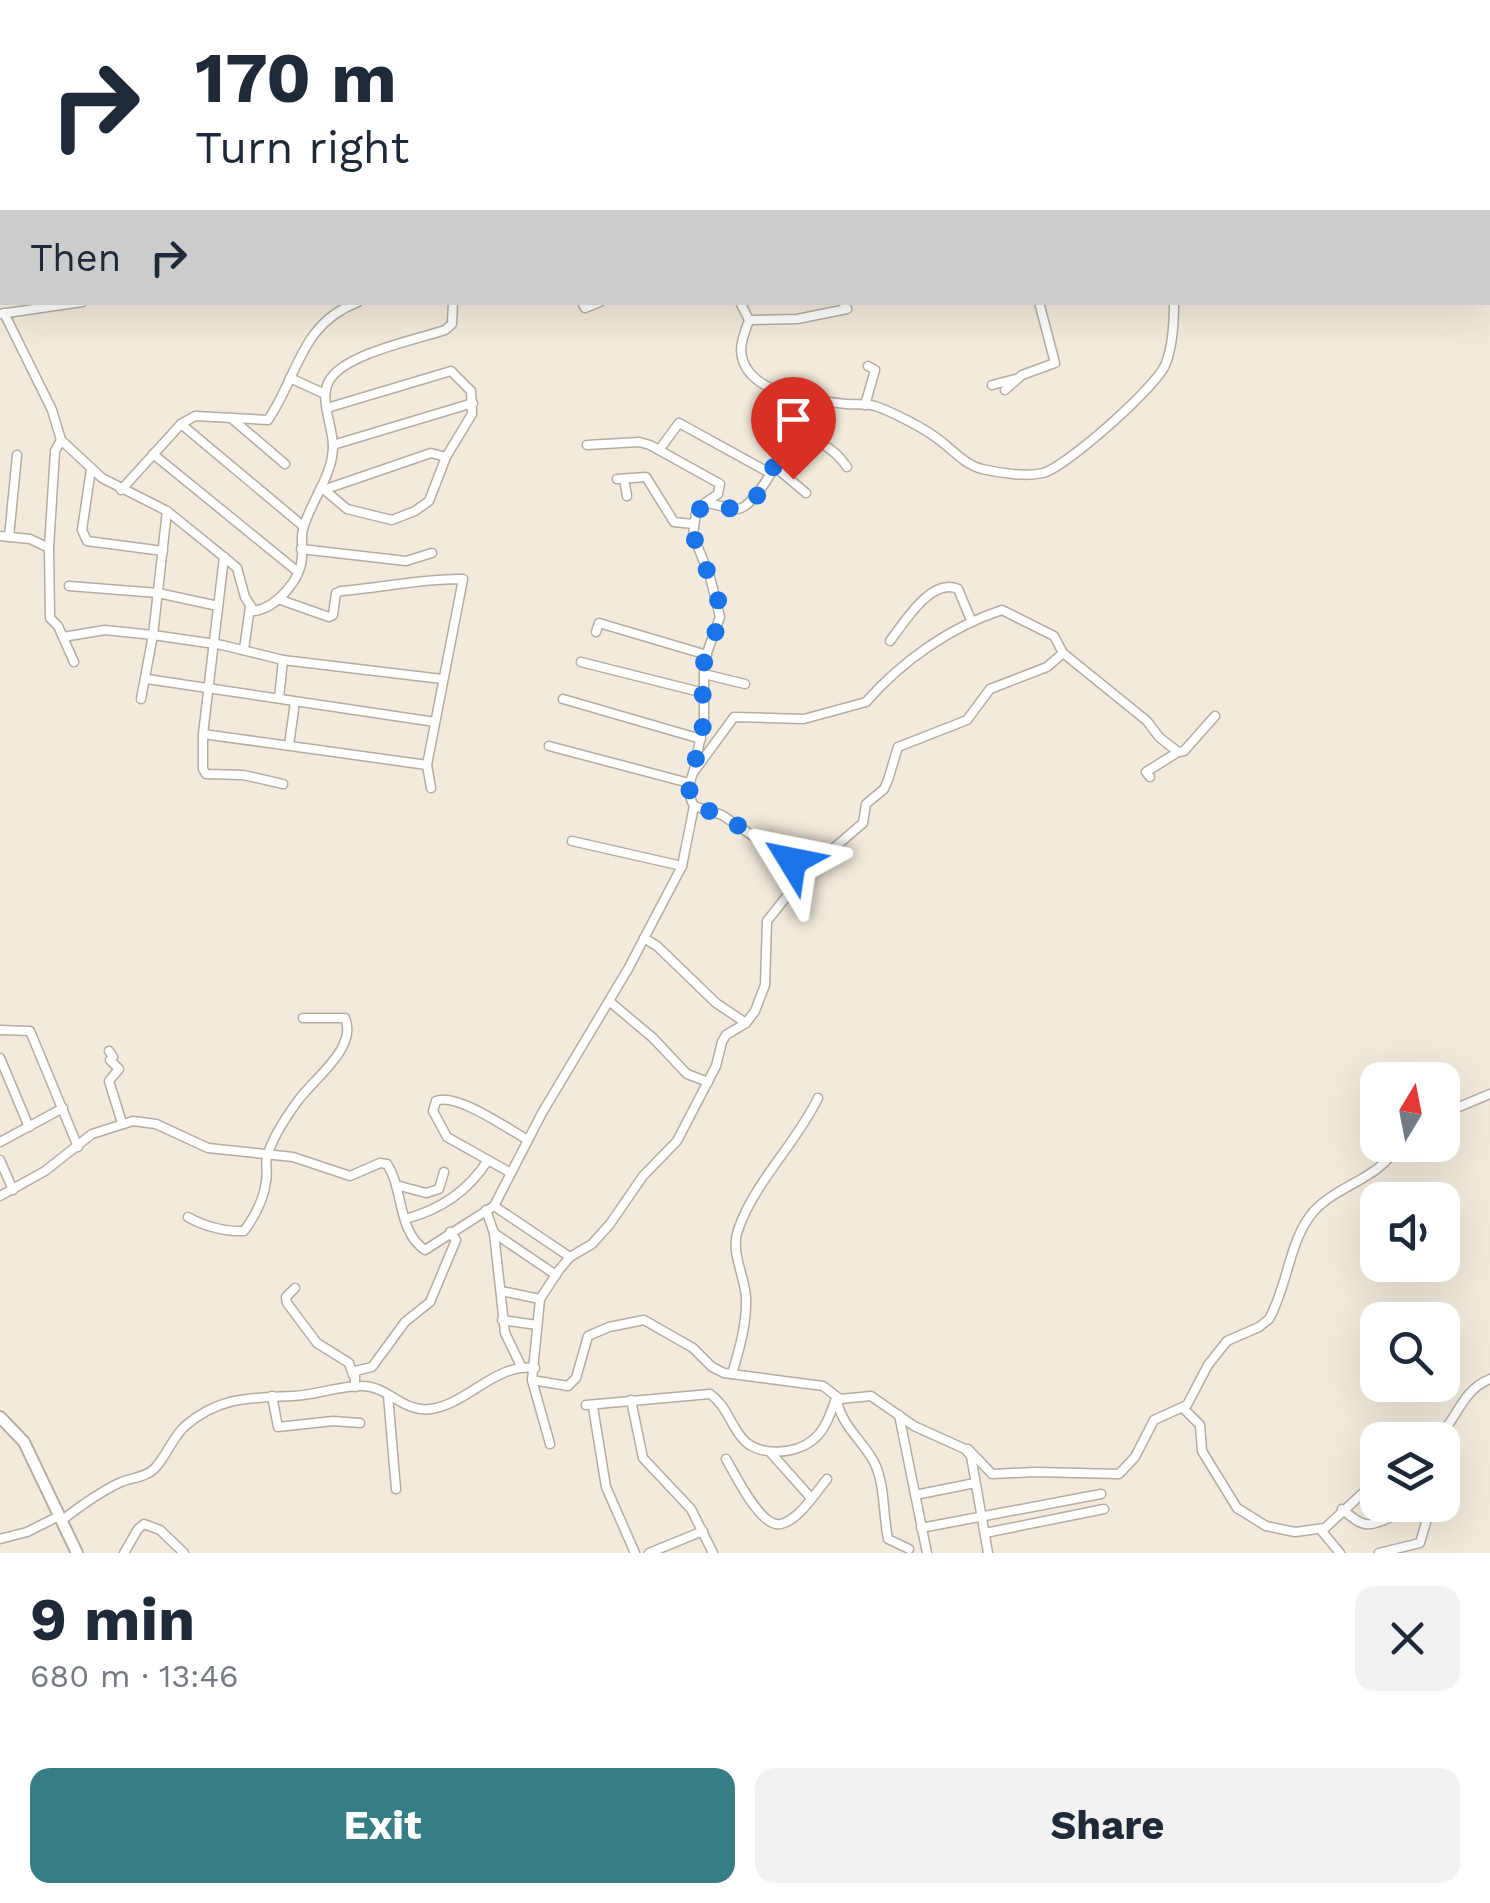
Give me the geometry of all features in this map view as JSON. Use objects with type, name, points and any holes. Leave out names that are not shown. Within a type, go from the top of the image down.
[{"type":"main road","points":[[0,1417],[24,1442],[78,1553]]},
{"type":"street","points":[[45,305],[2,313],[52,410],[61,440],[121,490],[167,511],[236,568],[250,607],[244,649]]},
{"type":"street","points":[[121,490],[180,424],[194,416],[268,420],[320,324],[351,305]]},
{"type":"street","points":[[250,607],[258,611],[278,600],[298,572],[304,526],[324,488],[333,445],[325,394],[330,378],[349,362],[444,330],[452,324],[453,305]]},
{"type":"street","points":[[742,305],[749,320],[742,352],[749,371],[790,398],[805,396],[875,406],[934,436],[982,469],[1045,473],[1070,460],[1158,379],[1166,364],[1174,305]]},
{"type":"street","points":[[749,320],[817,317],[846,309],[844,305]]},
{"type":"street","points":[[992,384],[1055,363],[1040,305]]},
{"type":"street","points":[[865,405],[875,370],[868,366]]},
{"type":"street","points":[[324,488],[347,510],[392,520],[416,511],[429,501],[446,456],[472,414],[474,403],[471,391],[452,371],[327,408]]},
{"type":"street","points":[[290,378],[325,394]]},
{"type":"street","points":[[1004,390],[1015,379]]},
{"type":"street","points":[[333,445],[474,403]]},
{"type":"street","points":[[228,416],[284,464]]},
{"type":"street","points":[[659,450],[679,423],[772,469],[806,493]]},
{"type":"street","points":[[180,424],[304,526]]},
{"type":"street","points":[[704,504],[745,507],[790,440],[800,436],[832,449],[847,467]]},
{"type":"street","points":[[61,440],[55,451],[49,548],[50,618],[74,662]]},
{"type":"street","points":[[0,1196],[92,1134],[133,1121],[156,1124],[208,1148],[270,1153],[350,1176],[380,1162],[387,1164],[415,1243],[425,1250],[490,1208],[682,866],[694,806],[689,784],[701,739],[704,674],[720,617],[710,576],[692,534],[696,513],[718,494],[720,484],[639,442],[588,444]]},
{"type":"street","points":[[324,488],[431,453],[446,456]]},
{"type":"street","points":[[153,454],[298,572]]},
{"type":"street","points":[[17,455],[4,536],[30,539],[49,548]]},
{"type":"street","points":[[91,468],[82,530],[86,541],[163,552]]},
{"type":"street","points":[[627,496],[620,479],[646,478],[674,522],[693,524]]},
{"type":"street","points":[[142,699],[148,679],[167,511]]},
{"type":"street","points":[[301,549],[406,562],[432,553]]},
{"type":"street","points":[[224,557],[202,761],[206,774],[243,775],[284,784]]},
{"type":"street","points":[[278,600],[329,617],[340,591],[402,586],[438,578],[463,579],[427,765],[431,788]]},
{"type":"street","points":[[69,586],[158,593],[218,606]]},
{"type":"street","points":[[890,641],[918,607],[942,586],[958,589],[971,620]]},
{"type":"street","points":[[693,773],[734,717],[744,714],[804,719],[855,708],[932,645],[971,620],[1002,610],[1054,636],[1063,653],[1178,752]]},
{"type":"street","points":[[596,632],[599,623],[707,655]]},
{"type":"street","points":[[62,637],[105,630],[153,635],[244,649],[283,660],[442,678]]},
{"type":"street","points":[[550,1444],[532,1380],[540,1299],[570,1257],[592,1244],[642,1176],[677,1141],[708,1082],[726,1035],[746,1023],[755,1011],[764,984],[767,922],[806,872],[863,823],[866,804],[884,789],[898,746],[967,720],[990,689],[1047,667],[1063,653]]},
{"type":"street","points":[[279,698],[283,660]]},
{"type":"street","points":[[581,662],[704,693]]},
{"type":"street","points":[[704,674],[745,684]]},
{"type":"street","points":[[148,679],[434,722]]},
{"type":"street","points":[[562,699],[701,739]]},
{"type":"street","points":[[289,745],[295,702]]},
{"type":"street","points":[[1150,777],[1146,772],[1184,751],[1215,716]]},
{"type":"street","points":[[203,734],[427,765]]},
{"type":"street","points":[[549,746],[689,784]]},
{"type":"street","points":[[694,806],[722,815],[806,872]]},
{"type":"street","points":[[572,841],[682,866]]},
{"type":"street","points":[[644,938],[716,1004],[746,1023]]},
{"type":"street","points":[[608,1001],[653,1038],[688,1074],[708,1082]]},
{"type":"street","points":[[188,1217],[198,1223],[244,1231],[262,1201],[270,1153],[299,1099],[342,1049],[348,1029],[345,1018],[303,1018]]},
{"type":"street","points":[[0,1030],[30,1031],[78,1147]]},
{"type":"street","points":[[110,1052],[110,1060],[118,1069],[109,1081],[110,1088],[122,1124]]},
{"type":"street","points":[[0,1058],[29,1127]]},
{"type":"street","points":[[1460,1106],[1490,1094]]},
{"type":"street","points":[[732,1374],[742,1338],[746,1297],[736,1233],[752,1199],[818,1098]]},
{"type":"street","points":[[511,1173],[447,1137],[433,1111],[436,1101],[459,1101],[528,1140]]},
{"type":"street","points":[[0,1142],[62,1108]]},
{"type":"street","points":[[0,1160],[13,1190]]},
{"type":"street","points":[[405,1219],[421,1215],[459,1193],[474,1182],[488,1160]]},
{"type":"street","points":[[836,1398],[871,1396],[914,1426],[972,1451],[992,1474],[1120,1474],[1135,1457],[1154,1420],[1183,1408],[1192,1399],[1208,1366],[1228,1341],[1260,1327],[1269,1318],[1311,1214],[1330,1197],[1389,1162]]},
{"type":"street","points":[[396,1185],[432,1192],[439,1189],[444,1172]]},
{"type":"street","points":[[490,1208],[570,1257]]},
{"type":"street","points":[[490,1208],[502,1320],[521,1366]]},
{"type":"street","points":[[353,1375],[355,1370],[372,1367],[405,1322],[430,1302],[456,1240],[450,1232]]},
{"type":"street","points":[[494,1233],[556,1275]]},
{"type":"street","points":[[295,1288],[286,1297],[288,1303],[317,1343],[349,1363],[355,1386]]},
{"type":"street","points":[[501,1291],[540,1299]]},
{"type":"street","points":[[502,1320],[537,1326]]},
{"type":"street","points":[[532,1380],[568,1386],[576,1378],[588,1336],[644,1320],[694,1348],[712,1367],[732,1374],[823,1386],[836,1398],[840,1418],[874,1462],[882,1483],[881,1507],[888,1539],[907,1551],[926,1548],[899,1414]]},
{"type":"street","points":[[0,1539],[60,1518],[121,1482],[148,1473],[182,1428],[231,1400],[294,1396],[364,1385],[413,1409],[432,1408],[460,1400],[521,1366],[535,1368]]},
{"type":"street","points":[[1448,1422],[1476,1387],[1490,1379]]},
{"type":"street","points":[[1476,1387],[1490,1393]]},
{"type":"street","points":[[388,1394],[396,1489]]},
{"type":"street","points":[[635,1553],[606,1488],[590,1406],[710,1394],[721,1401],[742,1439],[754,1448],[772,1453],[814,1439],[836,1398]]},
{"type":"street","points":[[272,1396],[278,1426],[333,1421],[360,1424]]},
{"type":"street","points":[[631,1400],[644,1458],[678,1492],[713,1553]]},
{"type":"street","points":[[1183,1408],[1200,1424],[1202,1452],[1237,1508],[1266,1526],[1295,1532],[1320,1529],[1360,1494]]},
{"type":"street","points":[[966,1449],[971,1456],[988,1553]]},
{"type":"street","points":[[772,1453],[811,1498]]},
{"type":"street","points":[[726,1459],[760,1514],[772,1524],[782,1524],[792,1517],[827,1479]]},
{"type":"street","points":[[915,1495],[975,1483]]},
{"type":"street","points":[[921,1528],[1101,1494]]},
{"type":"street","points":[[985,1533],[1104,1509]]},
{"type":"street","points":[[1342,1509],[1362,1524],[1379,1522]]},
{"type":"street","points":[[1379,1553],[1420,1543],[1426,1522]]},
{"type":"street","points":[[124,1553],[144,1524],[175,1542],[184,1553]]},
{"type":"street","points":[[1320,1529],[1340,1553]]},
{"type":"street","points":[[648,1553],[703,1530]]},
{"type":"route","points":[[792,861],[722,815],[694,806],[689,784],[704,720],[704,661],[720,617],[710,576],[692,534],[696,513],[704,504],[745,507],[774,466],[793,479]]}]
